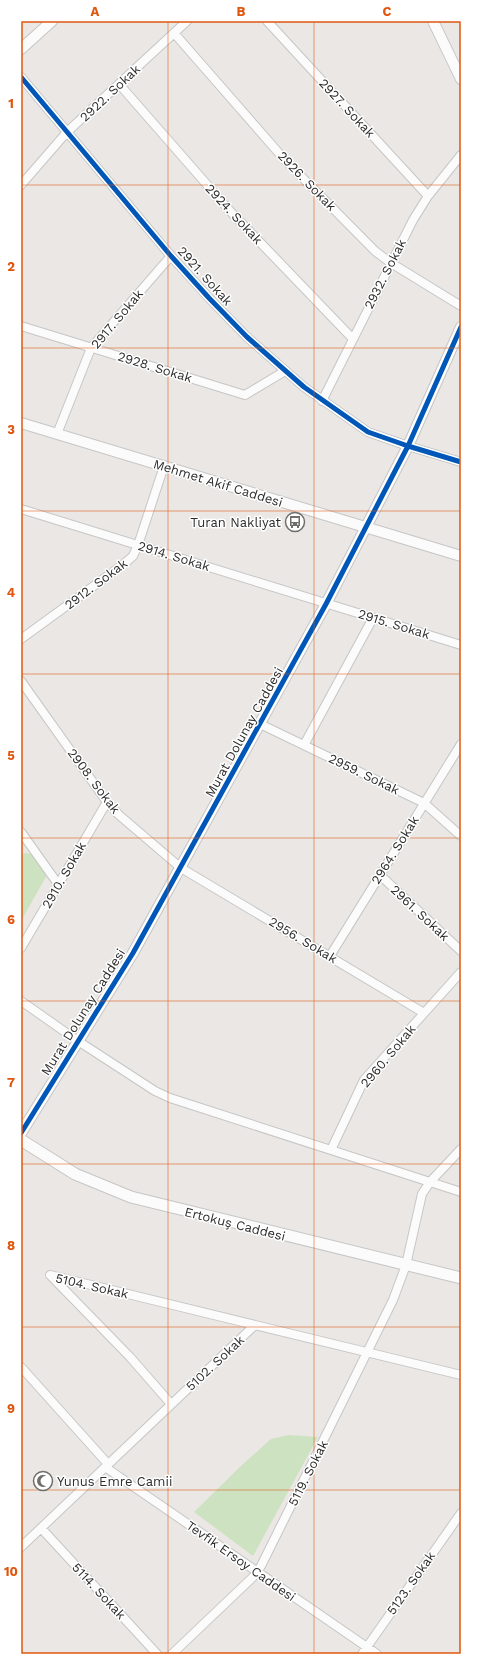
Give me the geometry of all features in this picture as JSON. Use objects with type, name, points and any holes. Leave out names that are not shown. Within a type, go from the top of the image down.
[{"type":"main road","name":"Ertokuş Caddesi","points":[[21,1140],[75,1174],[131,1198],[461,1278]]},
{"type":"street","points":[[21,48],[52,21]]},
{"type":"street","name":"2922. Sokak","points":[[21,186],[67,132],[187,21]]},
{"type":"street","name":"2927. Sokak","points":[[266,21],[428,196]]},
{"type":"street","points":[[433,21],[461,79]]},
{"type":"street","name":"2926. Sokak","points":[[174,33],[284,159],[363,239],[391,263],[461,306]]},
{"type":"street","name":"2921. Sokak","points":[[21,77],[172,256],[227,317],[285,371],[322,401],[368,432],[461,462]]},
{"type":"street","name":"2924. Sokak","points":[[120,84],[230,211],[353,339]]},
{"type":"street","name":"2932. Sokak","points":[[322,401],[413,220],[428,196],[461,155]]},
{"type":"street","name":"2917. Sokak","points":[[57,434],[91,348],[172,256]]},
{"type":"street","name":"2928. Sokak","points":[[21,326],[245,395],[285,371]]},
{"type":"street","name":"Murat Dolunay Caddesi","points":[[21,1134],[133,953],[326,604],[408,446],[461,327]]},
{"type":"street","name":"Mehmet Akif Caddesi","points":[[21,423],[461,556]]},
{"type":"street","name":"2912. Sokak","points":[[21,638],[133,556],[138,546],[164,466]]},
{"type":"street","name":"2914. Sokak","points":[[21,509],[326,604]]},
{"type":"street","name":"2915. Sokak","points":[[326,604],[461,645]]},
{"type":"street","points":[[304,745],[373,618]]},
{"type":"street","name":"2908. Sokak","points":[[21,681],[107,802],[119,816],[181,868]]},
{"type":"street","name":"2959. Sokak","points":[[260,724],[424,803],[461,836]]},
{"type":"street","name":"2964. Sokak","points":[[330,956],[461,744]]},
{"type":"street","name":"2910. Sokak","points":[[21,948],[107,802]]},
{"type":"street","points":[[21,832],[58,884]]},
{"type":"street","name":"2956. Sokak","points":[[181,868],[424,1013]]},
{"type":"street","name":"2961. Sokak","points":[[380,875],[461,951]]},
{"type":"street","name":"2960. Sokak","points":[[331,1150],[364,1080],[461,972]]},
{"type":"street","points":[[21,1001],[78,1041],[156,1091],[170,1098],[461,1192]]},
{"type":"street","name":"5119. Sokak","points":[[172,1654],[257,1572],[393,1300],[406,1265],[420,1200],[425,1188],[461,1149]]},
{"type":"street","name":"5104. Sokak","points":[[171,1404],[130,1357],[50,1275],[255,1325]]},
{"type":"street","name":"5102. Sokak","points":[[21,1547],[255,1325],[461,1375]]},
{"type":"street","name":"Tevfik Ersoy Caddesi","points":[[21,1367],[107,1466],[364,1650],[377,1654]]},
{"type":"street","name":"5123. Sokak","points":[[364,1650],[461,1513]]},
{"type":"street","name":"5114. Sokak","points":[[41,1528],[157,1654]]},
{"type":"green space","points":[[25,853],[32,854],[47,875],[21,921],[21,856]]},
{"type":"green space","points":[[288,1435],[318,1437],[253,1556],[194,1512],[271,1439]]},
{"type":"cycle path","points":[[21,77],[171,256],[209,298],[247,337],[304,387],[368,432],[461,462]]},
{"type":"cycle path","points":[[21,1133],[133,953],[326,604],[408,446],[461,327]]},
{"type":"place","name":"Turan Nakliyat","points":[[295,522]]},
{"type":"place","name":"Yunus Emre Camii","points":[[43,1481]]}]
